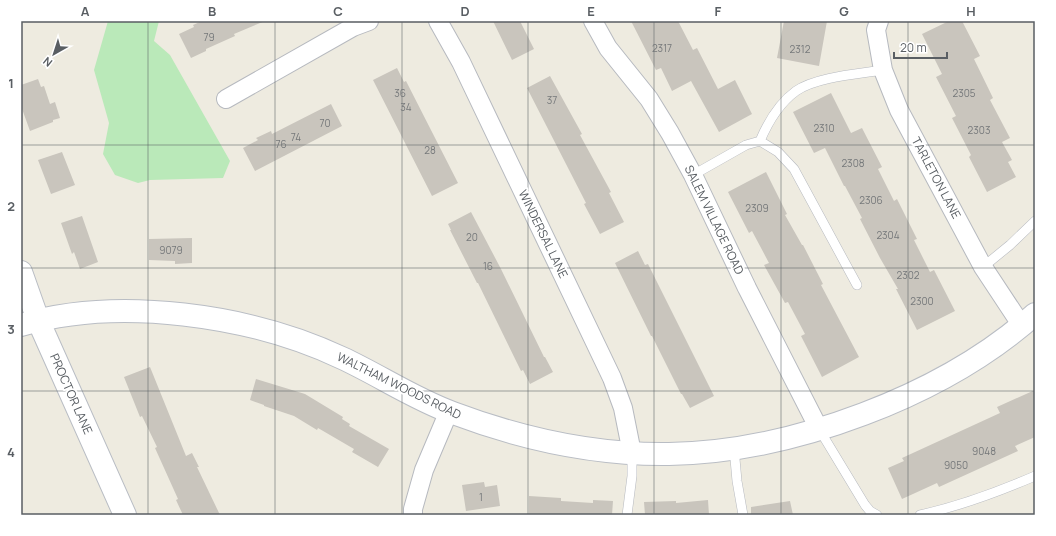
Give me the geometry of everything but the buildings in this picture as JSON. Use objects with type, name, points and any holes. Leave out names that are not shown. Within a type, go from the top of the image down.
[{"type":"street","points":[[226,99],[353,27],[369,21]]},
{"type":"street","name":"WINDERSAL LANE","points":[[438,21],[461,62],[612,378],[623,408],[632,453]]},
{"type":"street","name":"SALEM VILLAGE ROAD","points":[[593,21],[608,48],[649,99],[670,133],[693,175],[747,288],[819,429]]},
{"type":"street","name":"TARLETON LANE","points":[[879,21],[876,30],[882,70],[899,110],[983,267],[1028,320]]},
{"type":"street","name":"PROCTOR LANE","points":[[21,272],[30,322],[125,515]]},
{"type":"street","name":"WALTHAM WOODS ROAD","points":[[30,322],[76,314],[154,312],[196,316],[238,324],[278,333],[342,357],[449,411],[480,423],[552,442],[632,453],[669,454],[734,448],[775,440],[819,429],[885,406],[921,388],[987,350],[1028,320]]},
{"type":"street","points":[[413,515],[413,509],[424,470],[449,411]]},
{"type":"lane","points":[[760,141],[769,121],[781,105],[796,91],[816,82],[882,70]]},
{"type":"lane","points":[[693,175],[746,145],[760,141],[778,152],[794,169],[857,285]]},
{"type":"lane","points":[[983,267],[1010,245],[1035,221]]},
{"type":"lane","points":[[819,429],[865,505],[870,511],[877,515]]},
{"type":"lane","points":[[734,448],[737,481],[743,515]]},
{"type":"lane","points":[[627,515],[632,476],[632,453]]},
{"type":"lane","points":[[920,515],[943,510],[1035,476]]},
{"type":"green space","points":[[108,21],[159,21],[154,41],[170,55],[230,161],[223,178],[150,180],[138,183],[115,175],[103,154],[109,123],[94,70]]}]
